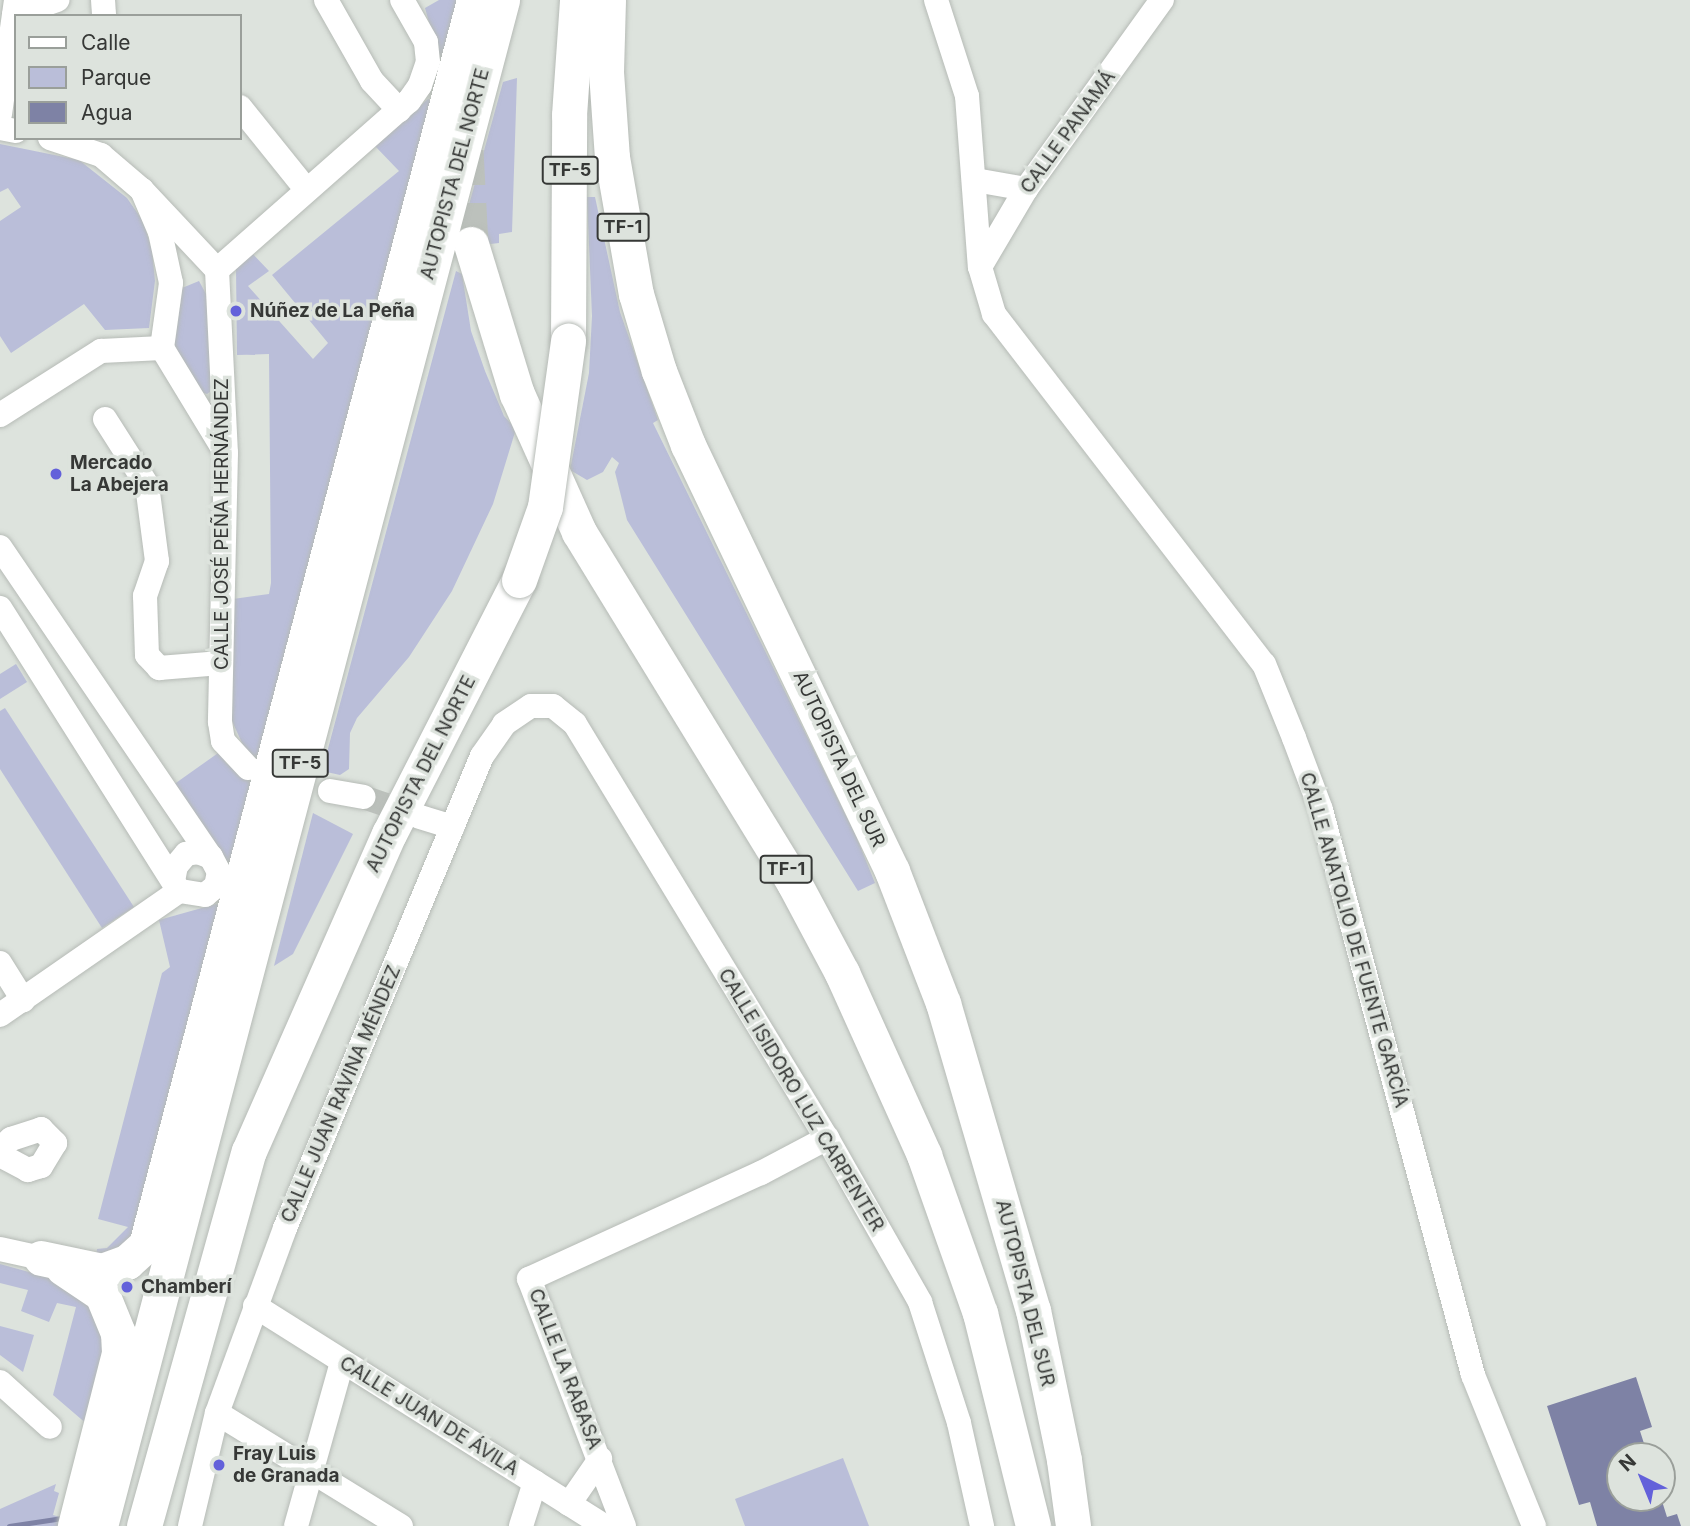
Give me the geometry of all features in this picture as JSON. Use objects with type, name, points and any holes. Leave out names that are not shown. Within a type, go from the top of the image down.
[{"type":"highway","points":[[41,1258],[102,1271],[127,1262],[146,1245],[474,0]]},
{"type":"highway","name":"AUTOPISTA DEL NORTE","points":[[98,1526],[502,0]]},
{"type":"highway","name":"AUTOPISTA DEL NORTE","points":[[144,1526],[249,1151],[390,834],[519,580],[545,507],[568,341],[569,115],[577,0]]},
{"type":"highway","name":"AUTOPISTA DEL SUR","points":[[608,0],[606,72],[612,157],[636,294],[659,371],[688,445],[892,871],[943,1003],[1033,1310],[1064,1460],[1073,1526]]},
{"type":"highway","name":"TF-1","points":[[471,244],[517,394],[579,531],[794,883],[842,973],[924,1155],[980,1313],[1033,1526]]},
{"type":"highway","points":[[41,1258],[93,1286],[114,1318],[119,1353],[75,1526]]},
{"type":"highway","points":[[98,1438],[98,1526]]},
{"type":"street","points":[[15,7],[57,0]]},
{"type":"street","points":[[326,0],[372,81],[398,110]]},
{"type":"street","points":[[171,283],[193,273],[217,270],[306,188],[398,110],[420,85],[428,62],[426,42],[402,0]]},
{"type":"street","name":"CALLE ANATOLIO DE FUENTE GARCÍA","points":[[936,0],[967,96],[975,180],[979,267],[994,314],[1264,664],[1321,810],[1477,1387],[1534,1526]]},
{"type":"street","name":"CALLE PANAMÁ","points":[[979,267],[1026,189],[1162,0]]},
{"type":"street","points":[[15,7],[49,14]]},
{"type":"street","points":[[0,114],[14,14]]},
{"type":"street","points":[[242,109],[306,188]]},
{"type":"street","points":[[56,140],[101,155],[142,190],[217,270]]},
{"type":"street","points":[[975,180],[1026,189]]},
{"type":"street","points":[[142,190],[160,232],[171,283],[162,348],[226,453]]},
{"type":"street","name":"CALLE JOSÉ PEÑA HERNÁNDEZ","points":[[217,270],[226,453],[221,663],[223,741],[248,768]]},
{"type":"street","points":[[0,415],[101,351],[162,348]]},
{"type":"street","points":[[193,400],[224,394]]},
{"type":"street","points":[[105,419],[147,485],[157,561],[145,596],[147,655],[159,668],[221,663]]},
{"type":"street","points":[[0,547],[35,598],[211,857],[219,872],[216,886],[205,895],[177,884],[2,615],[35,598]]},
{"type":"street","name":"CALLE JUAN RAVINA MÉNDEZ","points":[[190,1526],[218,1413],[255,1306],[482,756],[504,724],[531,706],[553,706]]},
{"type":"street","name":"CALLE ISIDORO LUZ CARPENTER","points":[[553,706],[575,724],[827,1138],[920,1302],[959,1423],[982,1526]]},
{"type":"street","points":[[330,791],[362,797]]},
{"type":"street","points":[[420,817],[453,827]]},
{"type":"street","points":[[177,884],[176,866],[186,855],[198,852],[211,857]]},
{"type":"street","points":[[0,1015],[177,884]]},
{"type":"street","points":[[0,963],[23,1000]]},
{"type":"street","name":"CALLE LA RABASA","points":[[624,1526],[529,1279],[761,1173],[827,1138]]},
{"type":"street","points":[[0,1250],[41,1258]]},
{"type":"street","name":"CALLE JUAN DE ÁVILA","points":[[255,1306],[604,1526]]},
{"type":"street","points":[[296,1526],[342,1362]]},
{"type":"street","points":[[0,1382],[50,1427]]},
{"type":"street","points":[[218,1413],[401,1526]]},
{"type":"street","name":"CALLE LA RABASA","points":[[569,1504],[600,1458]]},
{"type":"street","points":[[522,1526],[535,1482]]},
{"type":"green space","points":[[439,0],[464,0],[443,73],[425,8]]},
{"type":"green space","points":[[517,78],[512,232],[499,234],[499,243],[457,248],[503,82]]},
{"type":"green space","points":[[428,99],[432,100],[258,760],[247,754],[232,721],[233,599],[269,594],[271,583],[269,354],[237,355],[236,268],[250,251],[269,271],[248,286],[313,359],[328,343],[272,275],[399,171],[375,146]]},
{"type":"green space","points":[[0,144],[79,160],[127,198],[143,221],[152,250],[155,281],[149,328],[105,330],[84,304],[11,353],[0,336],[0,221],[21,207],[8,188],[0,192]]},
{"type":"green space","points":[[587,197],[595,197],[620,312],[658,420],[653,423],[856,836],[875,883],[858,891],[627,520],[615,472],[619,463],[612,457],[603,472],[587,480],[570,470],[589,373],[592,316]]},
{"type":"green space","points":[[456,271],[462,274],[471,331],[485,371],[504,416],[516,429],[493,504],[452,591],[409,657],[357,718],[350,733],[349,769],[340,775],[322,771]]},
{"type":"green space","points":[[199,281],[212,305],[214,389],[207,394],[198,391],[173,353],[182,288]]},
{"type":"green space","points":[[16,664],[27,682],[0,699],[0,674]]},
{"type":"green space","points":[[5,708],[134,907],[102,928],[0,769],[0,711]]},
{"type":"green space","points":[[221,751],[226,763],[252,780],[230,869],[173,785]]},
{"type":"green space","points":[[313,813],[353,834],[293,954],[274,966]]},
{"type":"green space","points":[[216,904],[223,906],[135,1231],[123,1247],[96,1256],[97,1249],[107,1248],[128,1227],[98,1219],[162,973],[170,967],[159,920]]},
{"type":"green space","points":[[0,1264],[76,1285],[110,1336],[88,1425],[53,1395],[76,1307],[57,1303],[49,1322],[21,1311],[28,1290],[0,1283]]},
{"type":"green space","points":[[0,1326],[34,1335],[23,1372],[0,1355]]},
{"type":"green space","points":[[843,1458],[869,1526],[745,1526],[735,1499]]},
{"type":"green space","points":[[56,1484],[54,1491],[59,1493],[53,1515],[60,1517],[59,1526],[0,1526],[0,1509]]},
{"type":"water","points":[[1636,1377],[1652,1427],[1640,1431],[1644,1442],[1606,1442],[1606,1512],[1665,1512],[1667,1517],[1677,1514],[1681,1526],[1597,1526],[1590,1502],[1579,1505],[1547,1406]]},
{"type":"waterway","points":[[9,1526],[62,1518]]},
{"type":"tunnel","points":[[466,150],[471,244]]},
{"type":"tunnel","points":[[363,797],[416,815]]},
{"type":"place","name":"Núñez de La Peña","points":[[236,311]]},
{"type":"place","name":"Mercado La Abejera","points":[[56,474]]},
{"type":"place","name":"Chamberí","points":[[127,1287]]},
{"type":"place","name":"Fray Luis de Granada","points":[[219,1465]]}]
